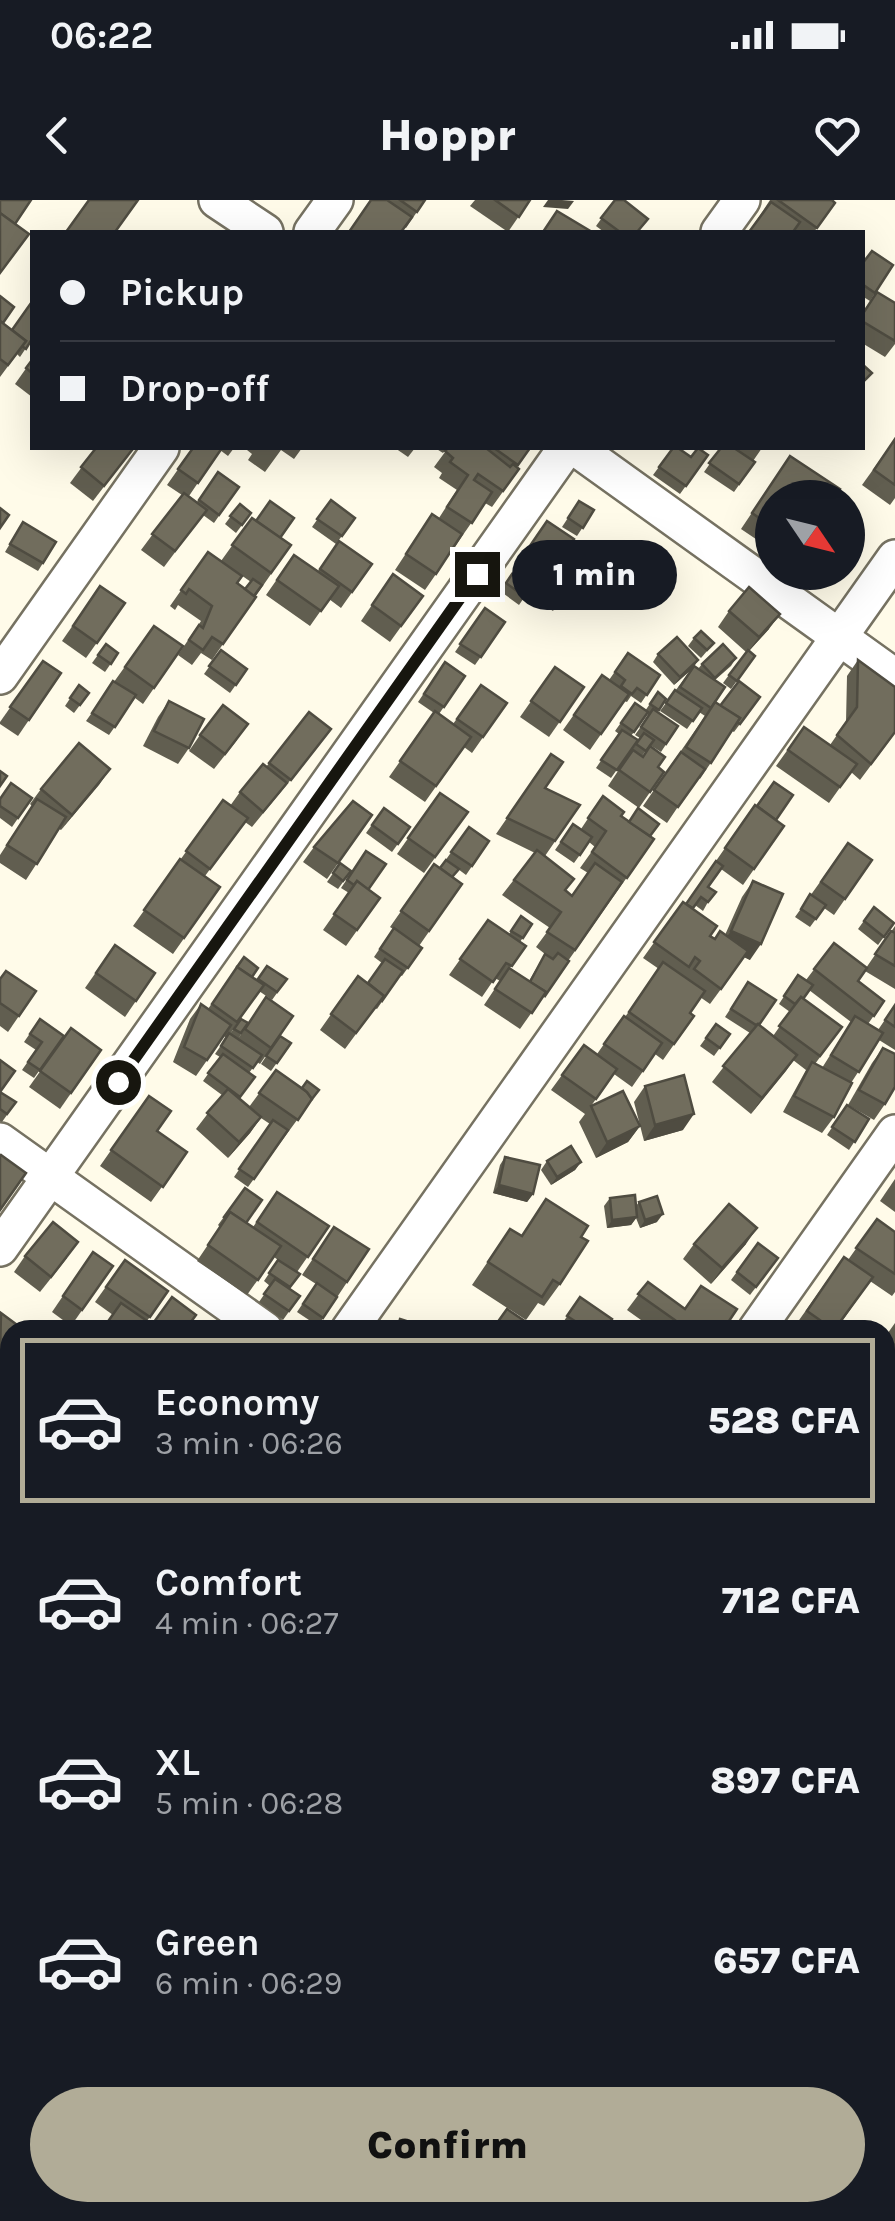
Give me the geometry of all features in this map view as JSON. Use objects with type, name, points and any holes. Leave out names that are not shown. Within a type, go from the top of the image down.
[{"type":"street","points":[[217,200],[261,230]]},
{"type":"street","points":[[313,230],[335,200]]},
{"type":"street","points":[[720,230],[742,200]]},
{"type":"street","points":[[0,676],[160,450]]},
{"type":"street","points":[[0,1248],[565,450]]},
{"type":"street","points":[[579,450],[895,677]]},
{"type":"street","points":[[356,1320],[895,558]]},
{"type":"street","points":[[763,1320],[895,1134]]},
{"type":"street","points":[[0,1140],[252,1320]]},
{"type":"building","points":[[0,200],[31,200],[15,224],[0,213]]},
{"type":"building","points":[[89,200],[138,200],[116,230],[67,230]]},
{"type":"building","points":[[371,200],[387,200],[412,217],[402,230],[350,230]]},
{"type":"building","points":[[400,200],[425,200],[417,212]]},
{"type":"building","points":[[495,200],[530,200],[519,217]]},
{"type":"building","points":[[615,200],[624,200],[648,219],[639,230],[617,230],[601,218]]},
{"type":"building","points":[[778,200],[832,200],[835,203],[817,228]]},
{"type":"building","points":[[771,202],[800,222],[794,230],[750,230]]},
{"type":"building","points":[[557,211],[589,230],[544,230]]},
{"type":"building","points":[[0,213],[29,234],[0,273]]},
{"type":"building","points":[[872,251],[893,265],[875,293],[865,286],[865,260]]},
{"type":"building","points":[[877,292],[895,303],[895,341],[865,323],[865,310]]},
{"type":"building","points":[[0,296],[14,307],[3,323],[0,321]]},
{"type":"building","points":[[30,304],[30,342],[26,349],[22,346],[26,341],[12,330]]},
{"type":"building","points":[[0,321],[26,341],[8,365],[0,359]]},
{"type":"building","points":[[895,439],[895,485],[874,470]]},
{"type":"building","points":[[94,450],[132,450],[104,486],[81,467]]},
{"type":"building","points":[[192,450],[221,450],[198,483],[178,469]]},
{"type":"building","points":[[489,450],[510,467],[513,464],[519,469],[503,491],[478,474],[474,480],[492,492],[472,523],[447,507],[468,475],[450,462],[453,458],[445,451]]},
{"type":"building","points":[[497,450],[529,450],[518,465]]},
{"type":"building","points":[[672,450],[681,450],[691,457],[696,450],[708,455],[686,486],[659,467]]},
{"type":"building","points":[[719,450],[737,450],[755,462],[739,484],[709,463]]},
{"type":"building","points":[[790,456],[826,480],[774,480]]},
{"type":"building","points":[[218,472],[239,487],[219,515],[199,500]]},
{"type":"building","points":[[184,493],[207,510],[175,551],[152,534]]},
{"type":"building","points":[[331,500],[355,518],[342,536],[317,519]]},
{"type":"building","points":[[270,501],[294,518],[280,538],[256,521]]},
{"type":"building","points":[[579,501],[594,510],[583,528],[568,518]]},
{"type":"building","points":[[240,504],[251,513],[242,525],[230,516]]},
{"type":"building","points":[[0,508],[9,515],[0,528]]},
{"type":"building","points":[[432,514],[462,534],[436,574],[406,554]]},
{"type":"building","points":[[252,518],[291,545],[271,573],[232,545]]},
{"type":"building","points":[[547,521],[574,539],[548,578],[521,559]]},
{"type":"building","points":[[23,522],[56,542],[43,563],[10,544]]},
{"type":"building","points":[[339,541],[372,564],[352,592],[320,569]]},
{"type":"building","points":[[208,552],[242,576],[237,583],[256,597],[223,644],[212,637],[203,650],[189,640],[199,625],[203,628],[212,606],[189,589],[186,594],[181,590]]},
{"type":"building","points":[[294,555],[339,586],[321,611],[277,580]]},
{"type":"building","points":[[393,574],[423,596],[401,626],[372,605]]},
{"type":"building","points":[[512,574],[531,588],[525,597],[506,583]]},
{"type":"building","points":[[253,579],[262,585],[254,596],[245,589]]},
{"type":"building","points":[[551,584],[564,593],[558,603],[545,594]]},
{"type":"building","points":[[100,586],[125,603],[97,643],[73,626]]},
{"type":"building","points":[[749,587],[780,614],[759,637],[729,611]]},
{"type":"building","points":[[485,608],[505,622],[481,657],[460,644]]},
{"type":"building","points":[[154,626],[183,646],[154,688],[125,667]]},
{"type":"building","points":[[701,631],[714,643],[707,650],[694,638]]},
{"type":"building","points":[[677,637],[698,660],[680,677],[658,654]]},
{"type":"building","points":[[106,644],[118,653],[111,664],[98,655]]},
{"type":"building","points":[[723,644],[736,658],[715,678],[702,664]]},
{"type":"building","points":[[221,650],[247,669],[236,685],[209,666]]},
{"type":"building","points":[[748,650],[755,656],[737,681],[729,675]]},
{"type":"building","points":[[628,653],[660,675],[647,695],[637,688],[632,694],[621,686],[625,680],[615,672]]},
{"type":"building","points":[[858,660],[895,687],[895,732],[871,764],[837,735],[857,707]]},
{"type":"building","points":[[43,661],[61,673],[29,720],[10,707]]},
{"type":"building","points":[[445,662],[465,676],[444,707],[424,694]]},
{"type":"building","points":[[694,666],[725,687],[711,708],[680,687]]},
{"type":"building","points":[[555,667],[584,687],[560,722],[531,701]]},
{"type":"building","points":[[602,675],[629,694],[601,734],[574,715]]},
{"type":"building","points":[[113,681],[136,695],[115,727],[92,713]]},
{"type":"building","points":[[739,681],[760,697],[740,724],[740,718],[720,706]]},
{"type":"building","points":[[79,685],[89,693],[80,705],[70,698]]},
{"type":"building","points":[[481,685],[507,703],[483,737],[457,719]]},
{"type":"building","points":[[675,690],[702,708],[693,721],[666,703]]},
{"type":"building","points":[[658,692],[666,699],[659,710],[650,704]]},
{"type":"building","points":[[169,701],[204,719],[189,748],[154,731]]},
{"type":"building","points":[[715,702],[740,718],[711,763],[686,747]]},
{"type":"building","points":[[635,703],[648,712],[634,732],[621,723]]},
{"type":"building","points":[[223,705],[248,724],[225,754],[200,735]]},
{"type":"building","points":[[653,709],[678,726],[666,744],[641,727]]},
{"type":"building","points":[[435,711],[471,737],[436,786],[400,761]]},
{"type":"building","points":[[309,712],[331,729],[291,780],[269,763]]},
{"type":"building","points":[[804,727],[857,764],[840,787],[788,750]]},
{"type":"building","points":[[622,730],[638,740],[617,770],[601,760]]},
{"type":"building","points":[[644,733],[654,740],[646,751],[636,744]]},
{"type":"building","points":[[79,743],[110,769],[72,815],[41,789]]},
{"type":"building","points":[[650,746],[665,757],[658,767],[664,772],[650,792],[619,770],[633,750],[643,757]]},
{"type":"building","points":[[681,752],[705,769],[678,807],[654,790]]},
{"type":"building","points":[[551,754],[563,762],[545,788],[580,805],[555,841],[507,818]]},
{"type":"building","points":[[263,764],[287,783],[263,812],[240,792]]},
{"type":"building","points":[[774,782],[793,795],[776,820],[757,806]]},
{"type":"building","points":[[11,783],[32,798],[18,818],[0,806],[0,799]]},
{"type":"building","points":[[440,793],[468,812],[435,857],[408,838]]},
{"type":"building","points":[[603,796],[624,812],[621,816],[654,839],[627,878],[592,852],[606,831],[588,818]]},
{"type":"building","points":[[37,799],[66,817],[37,864],[7,845]]},
{"type":"building","points":[[223,800],[248,818],[210,869],[186,851]]},
{"type":"building","points":[[353,801],[372,815],[338,863],[314,847]]},
{"type":"building","points":[[755,805],[784,826],[754,869],[725,848]]},
{"type":"building","points":[[384,808],[410,827],[398,844],[372,825]]},
{"type":"building","points":[[638,808],[659,824],[650,836],[629,822]]},
{"type":"building","points":[[573,824],[592,837],[580,855],[561,842]]},
{"type":"building","points":[[469,827],[489,841],[472,866],[451,852]]},
{"type":"building","points":[[848,843],[872,860],[845,899],[821,882]]},
{"type":"building","points":[[537,850],[574,879],[565,890],[572,896],[595,863],[622,882],[575,950],[547,932],[561,912],[514,880]]},
{"type":"building","points":[[366,851],[386,864],[368,890],[357,881],[354,885],[347,880]]},
{"type":"building","points":[[180,859],[220,887],[184,938],[144,910]]},
{"type":"building","points":[[446,860],[459,869],[452,877],[440,868]]},
{"type":"building","points":[[716,861],[723,866],[708,887],[716,892],[708,902],[701,897],[693,908],[686,904]]},
{"type":"building","points":[[340,863],[351,871],[343,881],[333,873]]},
{"type":"building","points":[[434,864],[462,884],[429,931],[401,911]]},
{"type":"building","points":[[357,881],[380,898],[357,930],[334,914]]},
{"type":"building","points":[[753,881],[783,894],[761,944],[731,931]]},
{"type":"building","points":[[810,894],[826,905],[816,919],[801,909]]},
{"type":"building","points":[[683,902],[717,926],[710,936],[715,939],[720,931],[748,951],[721,989],[694,969],[700,961],[695,957],[689,967],[654,942]]},
{"type":"building","points":[[874,907],[894,923],[884,937],[864,921]]},
{"type":"building","points":[[521,916],[532,924],[523,938],[511,931]]},
{"type":"building","points":[[488,920],[526,946],[512,966],[506,963],[493,982],[460,959]]},
{"type":"building","points":[[394,928],[422,948],[408,968],[380,949]]},
{"type":"building","points":[[891,931],[895,933],[895,966],[875,954]]},
{"type":"building","points":[[834,943],[867,968],[858,981],[884,1001],[874,1016],[814,969]]},
{"type":"building","points":[[115,945],[155,973],[136,1001],[96,973]]},
{"type":"building","points":[[558,953],[569,961],[545,996],[546,992],[530,982],[545,954],[553,959]]},
{"type":"building","points":[[244,957],[258,968],[252,977],[237,967]]},
{"type":"building","points":[[385,959],[403,971],[382,1001],[384,996],[368,983]]},
{"type":"building","points":[[663,962],[705,991],[690,1013],[694,1016],[674,1044],[629,1012]]},
{"type":"building","points":[[267,966],[287,979],[277,992],[258,979]]},
{"type":"building","points":[[237,967],[264,985],[237,1022],[212,1004]]},
{"type":"building","points":[[509,968],[546,992],[532,1013],[495,989]]},
{"type":"building","points":[[6,971],[36,991],[19,1016],[0,1003],[0,979]]},
{"type":"building","points":[[798,975],[813,985],[795,1004],[784,996]]},
{"type":"building","points":[[358,976],[384,996],[356,1033],[331,1014]]},
{"type":"building","points":[[748,982],[776,1000],[759,1025],[731,1009]]},
{"type":"building","points":[[266,997],[293,1016],[271,1048],[245,1029]]},
{"type":"building","points":[[801,997],[842,1027],[820,1056],[779,1026]]},
{"type":"building","points":[[201,1004],[231,1025],[207,1060],[184,1047]]},
{"type":"building","points":[[895,1005],[895,1027],[885,1020]]},
{"type":"building","points":[[624,1016],[662,1043],[643,1071],[604,1044]]},
{"type":"building","points":[[855,1016],[883,1033],[859,1072],[831,1055]]},
{"type":"building","points":[[40,1019],[64,1036],[40,1070],[28,1062],[42,1042],[30,1034]]},
{"type":"building","points":[[241,1019],[248,1023],[241,1033],[234,1029]]},
{"type":"building","points":[[716,1024],[730,1034],[720,1048],[706,1038]]},
{"type":"building","points":[[758,1024],[797,1055],[762,1098],[723,1066]]},
{"type":"building","points":[[71,1028],[101,1050],[71,1093],[40,1071]]},
{"type":"building","points":[[229,1033],[262,1055],[253,1068],[221,1046]]},
{"type":"building","points":[[280,1036],[291,1043],[277,1063],[266,1056]]},
{"type":"building","points":[[584,1045],[617,1069],[596,1099],[562,1075]]},
{"type":"building","points":[[883,1048],[895,1054],[895,1087],[885,1104],[859,1090]]},
{"type":"building","points":[[223,1054],[255,1077],[240,1097],[208,1073]]},
{"type":"building","points":[[0,1060],[15,1071],[0,1092]]},
{"type":"building","points":[[812,1062],[852,1083],[834,1117],[794,1096]]},
{"type":"building","points":[[276,1070],[312,1099],[298,1120],[259,1093]]},
{"type":"building","points":[[684,1075],[694,1114],[655,1125],[645,1086]]},
{"type":"building","points":[[307,1081],[319,1090],[312,1099],[302,1088]]},
{"type":"building","points":[[228,1089],[261,1117],[239,1142],[207,1113]]},
{"type":"building","points":[[623,1091],[640,1126],[607,1142],[591,1106]]},
{"type":"building","points":[[0,1092],[16,1102],[7,1114],[0,1109]]},
{"type":"building","points":[[149,1096],[171,1111],[157,1131],[187,1152],[163,1187],[111,1150]]},
{"type":"building","points":[[847,1105],[869,1119],[855,1142],[832,1127]]},
{"type":"building","points":[[273,1120],[288,1130],[254,1179],[239,1169]]},
{"type":"building","points":[[571,1146],[581,1162],[557,1177],[547,1161]]},
{"type":"building","points":[[0,1156],[26,1173],[0,1210]]},
{"type":"building","points":[[505,1157],[540,1165],[533,1194],[499,1185]]},
{"type":"building","points":[[245,1188],[262,1200],[246,1223],[230,1212],[224,1217]]},
{"type":"building","points":[[277,1192],[329,1226],[308,1257],[257,1222]]},
{"type":"building","points":[[635,1195],[637,1217],[612,1220],[610,1198]]},
{"type":"building","points":[[657,1196],[663,1214],[645,1220],[639,1202]]},
{"type":"building","points":[[546,1199],[588,1226],[581,1237],[588,1241],[560,1284],[553,1280],[542,1297],[488,1262],[510,1229],[522,1236]]},
{"type":"building","points":[[729,1204],[757,1228],[722,1268],[694,1244]]},
{"type":"building","points":[[230,1212],[281,1246],[258,1280],[208,1245]]},
{"type":"building","points":[[877,1219],[895,1232],[895,1274],[856,1248]]},
{"type":"building","points":[[53,1222],[78,1242],[51,1277],[25,1256]]},
{"type":"building","points":[[334,1227],[369,1249],[347,1282],[313,1259]]},
{"type":"building","points":[[758,1243],[778,1258],[756,1287],[737,1272]]},
{"type":"building","points":[[93,1252],[113,1266],[82,1310],[63,1296]]},
{"type":"building","points":[[844,1257],[873,1277],[841,1320],[820,1320],[807,1311]]},
{"type":"building","points":[[125,1260],[168,1291],[150,1317],[106,1287]]},
{"type":"building","points":[[278,1260],[300,1274],[290,1287],[269,1273]]},
{"type":"building","points":[[275,1279],[300,1296],[289,1311],[264,1294]]},
{"type":"building","points":[[648,1282],[685,1309],[701,1286],[737,1309],[730,1320],[675,1320],[638,1294]]},
{"type":"building","points":[[317,1283],[337,1297],[323,1318],[303,1304]]},
{"type":"building","points":[[172,1297],[196,1315],[192,1320],[155,1320]]},
{"type":"building","points":[[580,1297],[612,1319],[573,1320],[567,1316]]},
{"type":"building","points":[[121,1303],[146,1320],[109,1320]]},
{"type":"building","points":[[507,1309],[523,1320],[499,1320]]},
{"type":"route","points":[[118,1082],[477,574]]}]
